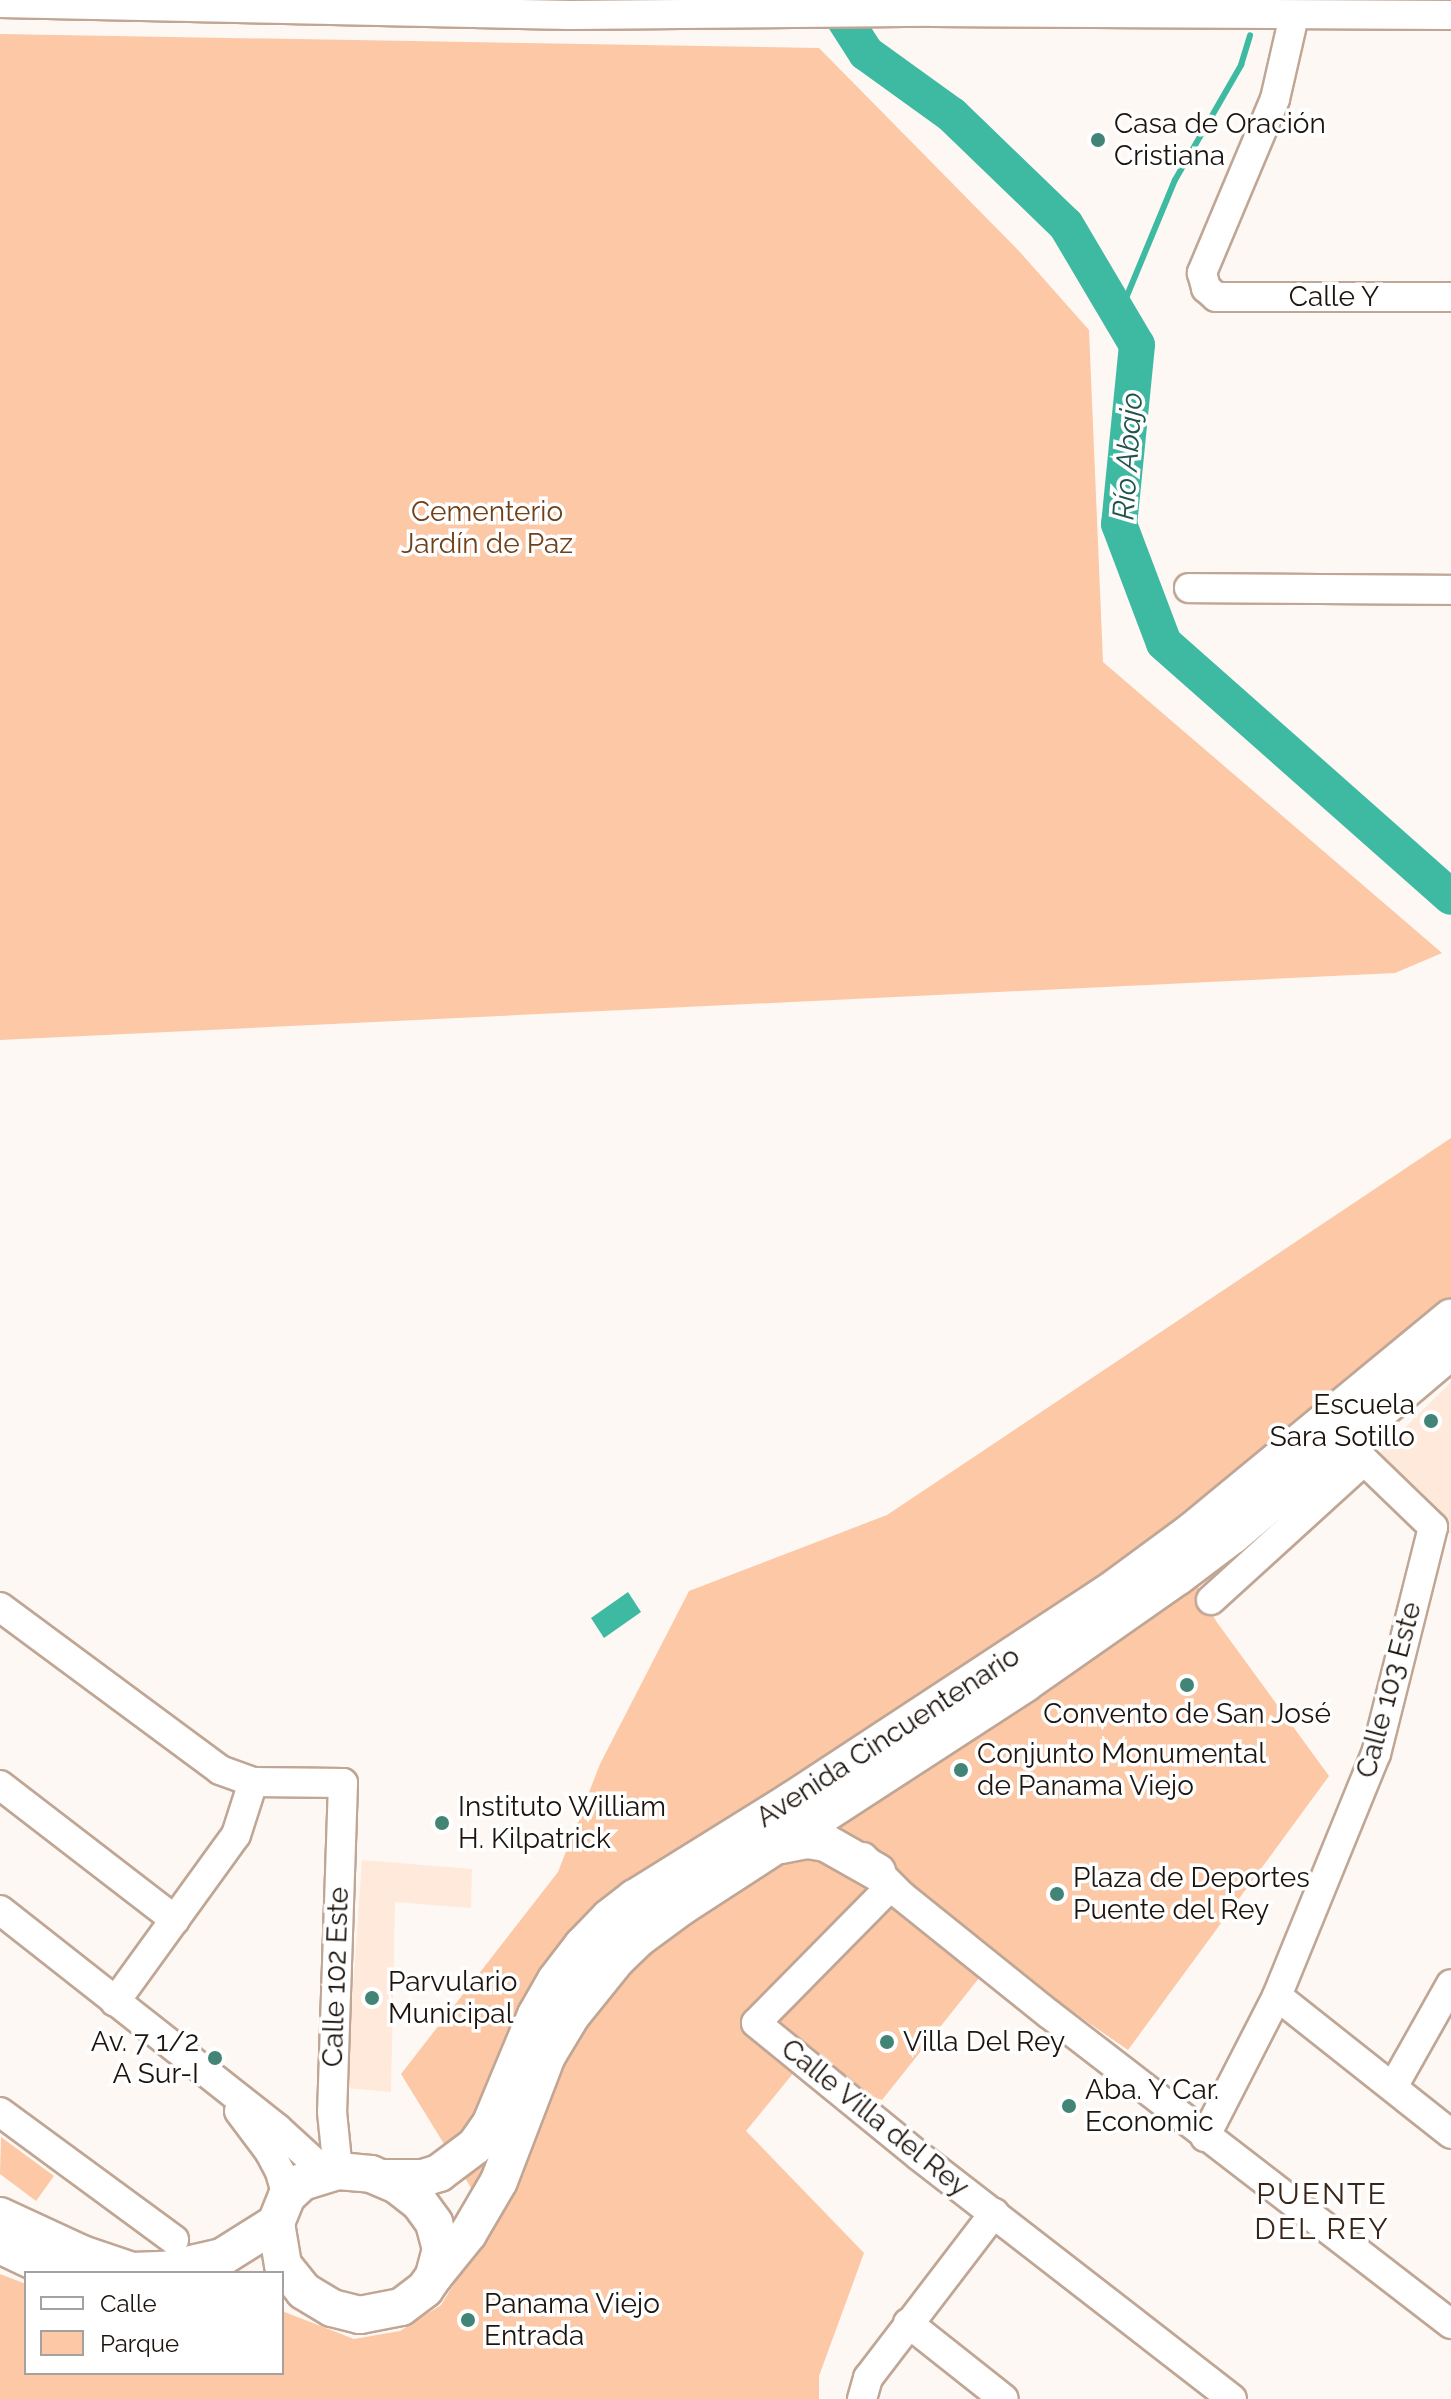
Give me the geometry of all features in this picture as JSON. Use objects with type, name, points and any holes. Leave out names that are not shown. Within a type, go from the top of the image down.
[{"type":"main road","name":"Avenida Cincuentenario","points":[[382,2178],[423,2178],[439,2173],[475,2146],[497,2110],[536,2015],[582,1946],[635,1898],[791,1801],[1120,1584],[1191,1532],[1451,1318]]},
{"type":"main road","name":"Avenida Cincuentenario","points":[[434,2276],[468,2234],[499,2181],[547,2056],[585,1996],[639,1938],[684,1905],[1033,1678],[1354,1451],[1451,1351]]},
{"type":"main road","points":[[876,1780],[858,1827],[876,1870]]},
{"type":"main road","points":[[582,1946],[662,1899],[780,1821],[798,1816],[823,1816]]},
{"type":"main road","points":[[779,1846],[807,1840],[826,1843],[876,1870]]},
{"type":"main road","points":[[0,2216],[82,2254],[132,2271],[165,2270],[222,2257],[281,2209],[302,2182],[332,2172],[382,2178],[410,2194],[434,2223],[441,2249],[434,2276],[414,2300],[388,2312],[360,2315],[293,2289],[283,2265],[281,2209]]},
{"type":"main road","points":[[0,2245],[55,2271]]},
{"type":"street","points":[[0,3],[570,8],[753,14],[933,12],[1294,16],[1367,8],[1451,15]]},
{"type":"street","name":"Calle Y","points":[[1294,16],[1275,99],[1202,273],[1206,288],[1216,297],[1451,297]]},
{"type":"street","points":[[1189,588],[1451,590]]},
{"type":"street","points":[[1211,1600],[1354,1451]]},
{"type":"street","name":"Calle 103 Este","points":[[1205,2137],[1277,1996],[1376,1754],[1442,1534],[1354,1451]]},
{"type":"street","points":[[0,1607],[220,1770],[253,1782],[236,1835],[115,2002]]},
{"type":"street","name":"Calle 102 Este","points":[[253,1782],[343,1783],[332,2172]]},
{"type":"street","points":[[0,1785],[175,1920]]},
{"type":"street","points":[[823,1816],[876,1870],[1205,2137],[1451,2324]]},
{"type":"street","name":"Calle Villa del Rey","points":[[876,1870],[756,2023],[1232,2399]]},
{"type":"street","points":[[0,1910],[332,2172]]},
{"type":"street","points":[[1393,2087],[1451,1984]]},
{"type":"street","points":[[1277,1996],[1451,2134]]},
{"type":"street","points":[[217,2082],[269,2151],[280,2172],[281,2209]]},
{"type":"street","points":[[0,2112],[174,2240]]},
{"type":"street","points":[[278,2129],[296,2132],[312,2126],[332,2112]]},
{"type":"street","name":"Calle Villa del Rey","points":[[862,2399],[868,2378],[994,2213]]},
{"type":"street","points":[[908,2323],[1004,2399]]},
{"type":"shaded area","name":"Escuela Sara Sotillo","points":[[1451,1382],[1451,1534],[1372,1460]]},
{"type":"shaded area","points":[[628,1592],[641,1612],[604,1638],[591,1618]]},
{"type":"shaded area","name":"Parvulario Municipal","points":[[362,1860],[472,1869],[471,1908],[395,1902],[391,2092],[346,2088]]},
{"type":"green space","name":"Cementerio Jardín de Paz","points":[[0,34],[819,48],[1019,251],[1089,330],[1103,662],[1442,953],[1395,973],[0,1040]]},
{"type":"green space","name":"Conjunto Monumental de Panama Viejo","points":[[1451,1138],[1451,1300],[1316,1419],[1171,1535],[1216,1621],[1329,1776],[1128,2050],[995,1958],[882,2100],[795,2071],[746,2131],[864,2253],[819,2376],[819,2399],[0,2399],[0,2274],[24,2283],[24,2375],[284,2375],[284,2312],[354,2339],[400,2331],[441,2305],[492,2222],[401,2074],[558,1872],[600,1764],[689,1591],[887,1515]]},
{"type":"green space","points":[[1,2137],[54,2176],[36,2201],[0,2174]]},
{"type":"waterway","name":"Río Abajo","points":[[832,0],[866,53],[952,115],[1066,225],[1137,345],[1119,524],[1164,643],[1451,897]]},
{"type":"waterway","points":[[1119,315],[1175,180],[1241,65],[1250,35]]},
{"type":"place","name":"Casa de Oración Cristiana","points":[[1098,140]]},
{"type":"place","name":"Escuela Sara Sotillo","points":[[1431,1421]]},
{"type":"place","name":"Convento de San José","points":[[1187,1685]]},
{"type":"place","name":"Conjunto Monumental de Panama Viejo","points":[[961,1770]]},
{"type":"place","name":"Instituto William H. Kilpatrick","points":[[442,1823]]},
{"type":"place","name":"Plaza de Deportes Puente del Rey","points":[[1057,1894]]},
{"type":"place","name":"Parvulario Municipal","points":[[372,1998]]},
{"type":"place","name":"Villa Del Rey","points":[[887,2042]]},
{"type":"place","name":"Av. 7 1/2 A Sur-I","points":[[215,2058]]},
{"type":"place","name":"Aba. Y Car. Economic","points":[[1069,2106]]},
{"type":"place","name":"Panama Viejo Entrada","points":[[468,2320]]},
{"type":"district","name":"PUENTE DEL REY","points":[[1322,2211]]}]
